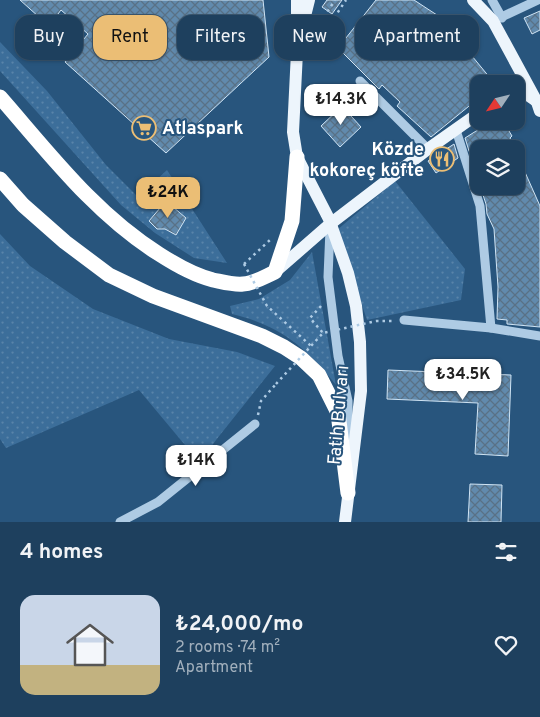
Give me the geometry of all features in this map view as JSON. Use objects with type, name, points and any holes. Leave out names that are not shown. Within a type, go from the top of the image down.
[{"type":"highway","points":[[0,97],[98,207],[123,230],[173,263],[199,276],[224,283],[242,284],[257,282],[275,272],[292,221],[297,157]]},
{"type":"highway","points":[[0,179],[23,205],[65,242],[109,275],[153,296],[262,336],[301,358],[319,376],[338,413],[348,493]]},
{"type":"main road","name":"Fatih Bulvarı","points":[[297,0],[297,15]]},
{"type":"main road","points":[[305,15],[308,0]]},
{"type":"main road","points":[[473,0],[497,20],[538,106]]},
{"type":"main road","name":"Fatih Bulvarı","points":[[297,60],[293,132],[297,157],[330,224],[348,272],[356,306],[360,342],[361,391],[345,522]]},
{"type":"main road","points":[[525,93],[538,106]]},
{"type":"main road","points":[[275,272],[330,224],[428,149],[470,120]]},
{"type":"street","points":[[492,0],[497,20],[538,0]]},
{"type":"street","points":[[360,81],[428,149]]},
{"type":"street","points":[[456,130],[480,206],[491,328]]},
{"type":"street","name":"Fatih Bulvarı","points":[[330,224],[328,276],[338,356],[348,400],[348,493]]},
{"type":"street","points":[[404,320],[491,328],[540,336]]},
{"type":"street","points":[[120,522],[158,502],[255,424]]},
{"type":"path","points":[[328,10],[335,0]]},
{"type":"path","points":[[336,15],[346,0]]},
{"type":"path","points":[[269,241],[244,264],[267,306],[311,346]]},
{"type":"path","points":[[323,333],[310,318],[325,302]]},
{"type":"path","points":[[261,401],[323,333],[376,321],[404,320]]},
{"type":"shaded area","points":[[0,42],[15,58],[15,60],[17,60],[47,91],[106,165],[138,197],[167,170],[227,263],[194,258],[155,233],[121,205],[0,71]]},
{"type":"shaded area","points":[[395,181],[465,269],[461,300],[367,320],[337,230]]},
{"type":"shaded area","points":[[0,234],[30,266],[93,309],[169,339],[237,352],[275,366],[200,463],[139,390],[6,448],[0,439]]},
{"type":"shaded area","points":[[312,252],[336,385],[313,358],[286,336],[261,323],[232,314],[230,306],[259,299],[290,280]]},
{"type":"building","points":[[20,0],[263,0],[269,57],[166,153],[65,62],[67,60],[83,60],[83,40],[88,34],[83,30],[83,15],[67,15],[61,10],[57,15],[37,15]]},
{"type":"building","points":[[327,0],[342,0],[332,14],[322,7]]},
{"type":"building","points":[[376,0],[414,0],[437,15],[364,15]]},
{"type":"building","points":[[540,11],[540,30],[532,34],[524,18]]},
{"type":"building","points":[[355,27],[355,60],[475,60],[488,75],[470,75],[470,105],[431,137],[397,106],[400,102],[382,85],[379,89],[345,55],[345,39]]},
{"type":"building","points":[[342,106],[361,127],[340,147],[321,126]]},
{"type":"building","points":[[478,130],[508,130],[512,136],[510,138],[511,140],[470,140],[470,153],[465,138]]},
{"type":"building","points":[[454,144],[458,158],[436,173],[428,161]]},
{"type":"building","points":[[525,172],[540,206],[540,327],[507,324],[507,320],[497,319],[498,287],[494,229],[487,214],[483,195],[525,195]]},
{"type":"building","points":[[166,201],[186,218],[176,235],[165,229],[157,229],[149,221]]},
{"type":"building","points":[[388,370],[511,375],[508,456],[475,454],[478,403],[387,399]]},
{"type":"building","points":[[470,484],[502,485],[501,522],[468,522]]},
{"type":"place","name":"Atlaspark","points":[[144,128]]},
{"type":"place","name":"Közde kokoreç köfte","points":[[442,159]]}]
